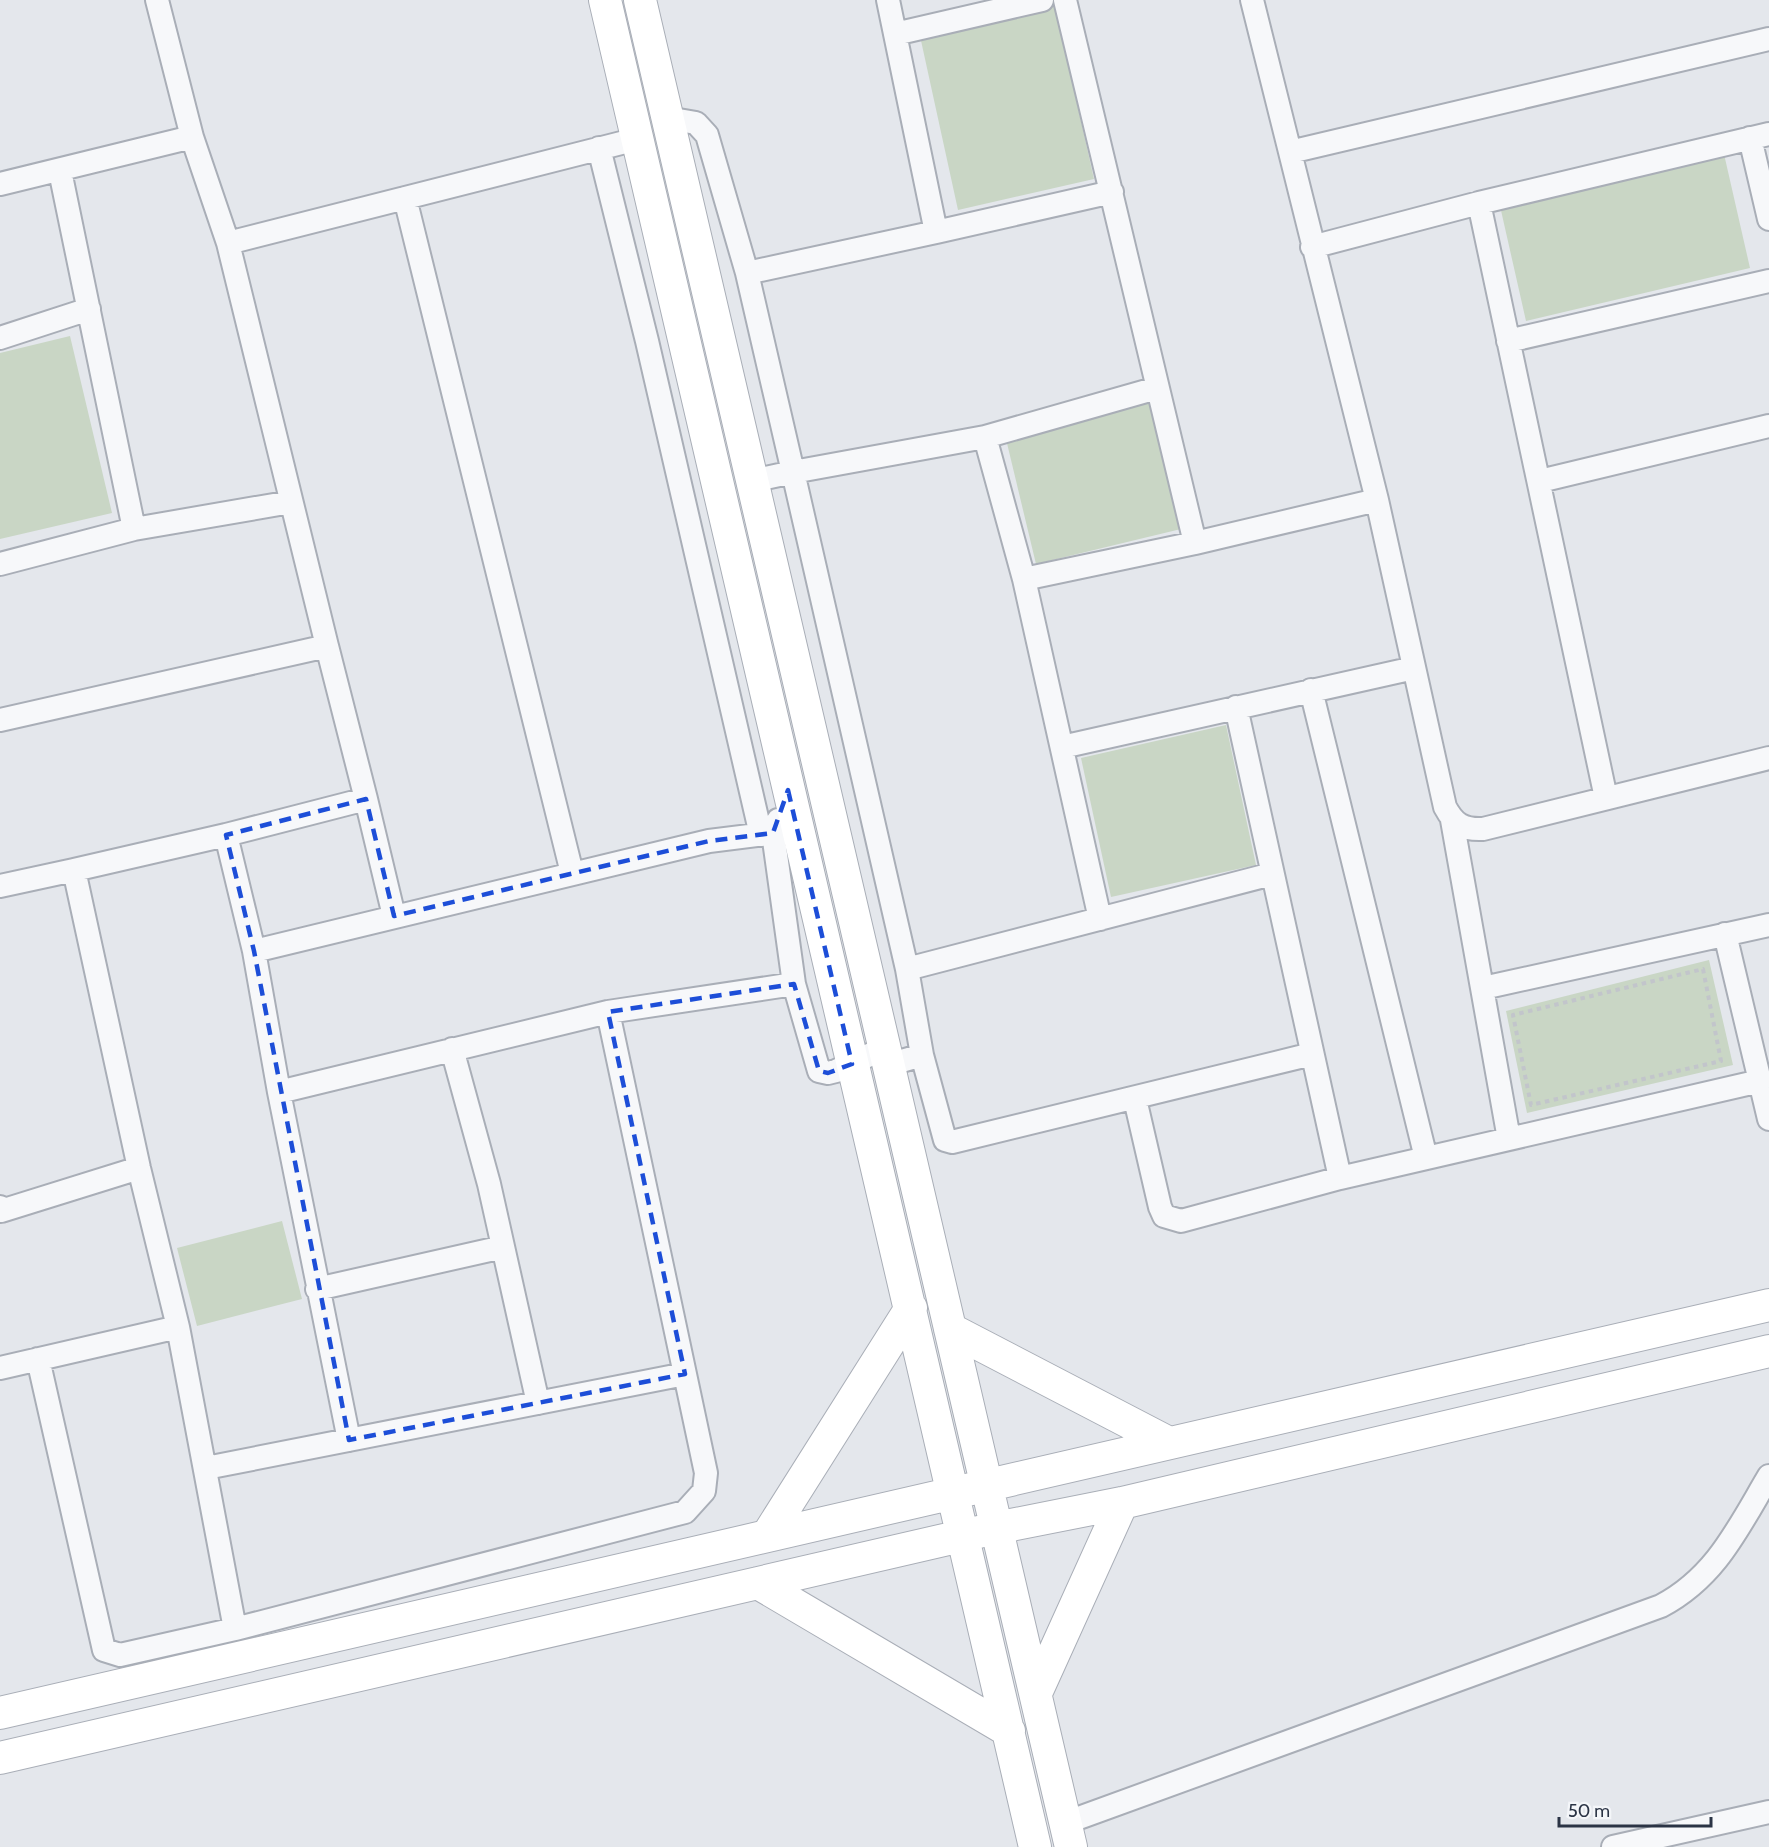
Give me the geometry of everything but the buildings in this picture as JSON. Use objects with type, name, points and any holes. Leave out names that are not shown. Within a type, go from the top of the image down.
[{"type":"main road","points":[[605,0],[1035,1847]]},
{"type":"main road","points":[[640,0],[1068,1835]]},
{"type":"main road","points":[[0,1713],[1769,1305]]},
{"type":"main road","points":[[767,1536],[911,1308]]},
{"type":"main road","points":[[950,1329],[1169,1443]]},
{"type":"main road","points":[[0,1758],[996,1528],[1122,1503],[1769,1351]]},
{"type":"main road","points":[[1036,1693],[1122,1503]]},
{"type":"main road","points":[[758,1583],[1009,1731]]},
{"type":"street","points":[[157,0],[192,137],[228,243],[394,916]]},
{"type":"street","points":[[888,0],[936,232]]},
{"type":"street","points":[[895,34],[1042,0]]},
{"type":"street","points":[[1065,0],[1195,543]]},
{"type":"street","points":[[1252,0],[1377,500],[1445,807],[1452,820],[1509,1139]]},
{"type":"street","points":[[1290,152],[1769,39]]},
{"type":"street","points":[[667,118],[696,123],[707,135],[747,273],[908,969],[922,1055],[945,1140],[952,1142],[1135,1100],[1312,1054]]},
{"type":"street","points":[[1312,247],[1479,202],[1760,136],[1769,219]]},
{"type":"street","points":[[0,184],[192,137]]},
{"type":"street","points":[[228,243],[637,139]]},
{"type":"street","points":[[599,148],[767,834],[794,984],[819,1071],[828,1073],[852,1064],[886,1057],[922,1055]]},
{"type":"street","points":[[60,171],[134,530]]},
{"type":"street","points":[[747,273],[1112,192]]},
{"type":"street","points":[[405,198],[572,873]]},
{"type":"street","points":[[1479,202],[1606,798]]},
{"type":"street","points":[[1508,341],[1769,281]]},
{"type":"street","points":[[0,338],[89,309]]},
{"type":"street","points":[[752,481],[985,437],[1157,388]]},
{"type":"street","points":[[1540,481],[1769,426]]},
{"type":"street","points":[[985,437],[1024,579],[1100,919]]},
{"type":"street","points":[[1024,579],[1195,543],[1377,500]]},
{"type":"street","points":[[0,564],[134,530],[291,502]]},
{"type":"street","points":[[1,716],[327,646]]},
{"type":"street","points":[[1062,747],[1414,668]]},
{"type":"street","points":[[1311,690],[1426,1158]]},
{"type":"street","points":[[1236,707],[1340,1178]]},
{"type":"street","points":[[1452,820],[1468,829],[1483,829],[1769,758]]},
{"type":"street","points":[[767,834],[788,790]]},
{"type":"street","points":[[0,886],[226,835],[366,799]]},
{"type":"street","points":[[254,951],[572,873],[709,842],[767,834]]},
{"type":"street","points":[[226,835],[254,951],[317,1289],[349,1440]]},
{"type":"street","points":[[74,870],[139,1168],[178,1327],[236,1629]]},
{"type":"street","points":[[908,969],[1272,874]]},
{"type":"street","points":[[1482,988],[1769,925]]},
{"type":"street","points":[[1725,934],[1769,1119]]},
{"type":"street","points":[[279,1092],[608,1012],[794,984]]},
{"type":"street","points":[[38,1359],[104,1650],[120,1655],[236,1629],[685,1512],[704,1491],[706,1473],[608,1012]]},
{"type":"street","points":[[452,1049],[503,1248],[538,1403]]},
{"type":"street","points":[[1135,1100],[1160,1207],[1164,1216],[1181,1221],[1340,1178],[1760,1082]]},
{"type":"street","points":[[0,1210],[139,1168]]},
{"type":"street","points":[[317,1289],[503,1248]]},
{"type":"street","points":[[0,1368],[178,1327]]},
{"type":"street","points":[[206,1468],[685,1374]]},
{"type":"street","points":[[1068,1835],[1661,1606],[1684,1594],[1704,1577],[1732,1539],[1769,1476]]},
{"type":"street","points":[[1613,1847],[1769,1812]]},
{"type":"path","points":[[1703,969],[1721,1060],[1531,1105],[1513,1015],[1703,969]]},
{"type":"highlighted area","points":[[788,790],[852,1064],[828,1073],[819,1071],[794,984],[608,1012],[685,1374],[349,1440],[254,951],[226,835],[366,799],[394,916],[709,841],[773,833]]},
{"type":"green space","points":[[1055,6],[1094,179],[958,210],[920,36]]},
{"type":"green space","points":[[1724,154],[1750,268],[1526,321],[1500,206]]},
{"type":"green space","points":[[70,336],[112,513],[0,539],[0,353]]},
{"type":"green space","points":[[1150,399],[1181,529],[1036,564],[1005,435]]},
{"type":"green space","points":[[1226,725],[1256,865],[1111,897],[1081,758]]},
{"type":"green space","points":[[1709,960],[1733,1065],[1527,1113],[1506,1011]]},
{"type":"green space","points":[[282,1221],[302,1299],[197,1326],[177,1248]]}]
